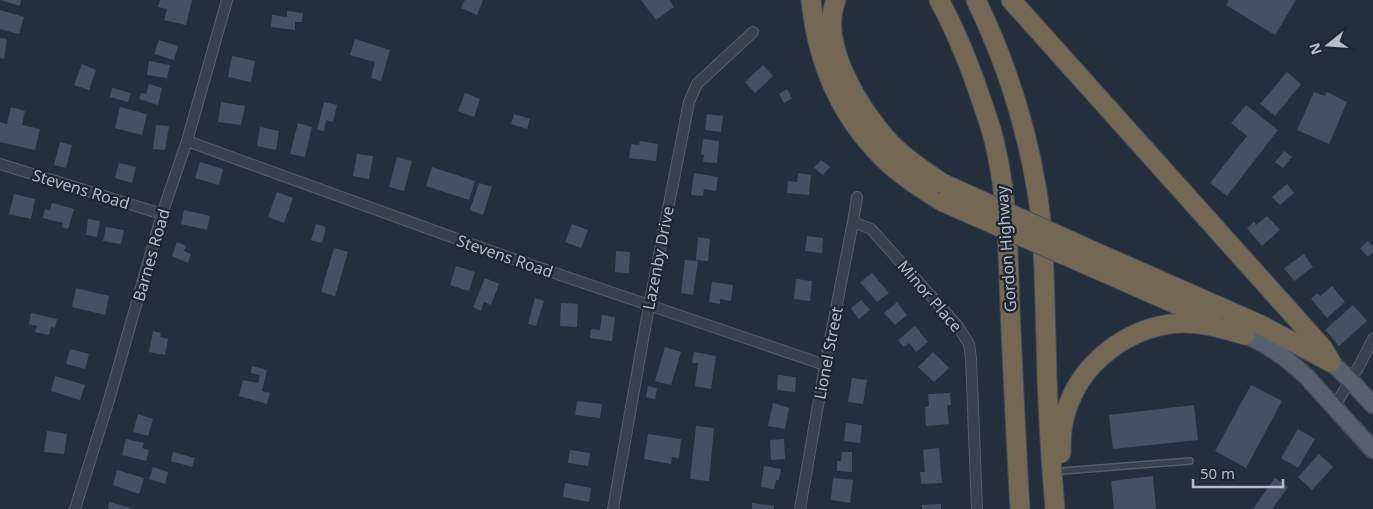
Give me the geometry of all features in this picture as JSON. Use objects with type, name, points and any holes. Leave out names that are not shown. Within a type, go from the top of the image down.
[{"type":"highway","points":[[811,0],[817,39],[824,65],[834,90],[860,133],[882,158],[912,182],[943,202],[1262,325],[1331,362]]},
{"type":"highway","points":[[836,0],[832,11],[831,23],[833,40],[843,70],[862,108],[891,144],[904,156],[942,183],[1245,335]]},
{"type":"highway","points":[[926,0],[941,26],[991,128]]},
{"type":"highway","name":"Gordon Highway","points":[[939,0],[964,51],[991,128],[1006,208],[1020,509]]},
{"type":"highway","name":"Gordon Highway","points":[[976,0],[989,26],[1018,108],[1037,190],[1044,278],[1050,452],[1055,509]]},
{"type":"highway","points":[[1011,0],[1322,347],[1331,362]]},
{"type":"highway","points":[[1064,509],[1061,434],[1064,415],[1079,384],[1097,361],[1114,346],[1134,335],[1167,325],[1182,323],[1202,324],[1245,335]]},
{"type":"main road","points":[[1245,335],[1262,343],[1285,358],[1306,376],[1373,450]]},
{"type":"main road","points":[[1331,362],[1373,405]]},
{"type":"street","name":"Barnes Road","points":[[75,509],[227,0]]},
{"type":"street","name":"Lazenby Drive","points":[[613,509],[649,306],[689,102],[697,84],[753,32]]},
{"type":"street","name":"Stevens Road","points":[[186,141],[493,252],[825,365]]},
{"type":"street","name":"Stevens Road","points":[[0,164],[162,214]]},
{"type":"street","name":"Lionel Street","points":[[800,509],[825,365],[854,222],[857,197]]},
{"type":"street","name":"Minor Place","points":[[854,222],[871,229],[957,325],[969,344],[972,358],[977,509]]},
{"type":"street","points":[[1334,407],[1351,381],[1373,340]]},
{"type":"lane","points":[[1062,471],[1190,461]]},
{"type":"building","points":[[0,0],[21,0],[20,6]]},
{"type":"building","points":[[160,0],[192,0],[186,25],[164,20],[167,9],[158,7]]},
{"type":"building","points":[[465,0],[483,0],[477,15],[461,8]]},
{"type":"building","points":[[641,0],[669,0],[674,7],[656,20]]},
{"type":"building","points":[[1229,0],[1296,0],[1275,35],[1226,5]]},
{"type":"building","points":[[0,10],[24,17],[19,34],[0,29]]},
{"type":"building","points":[[287,11],[303,13],[302,22],[295,22],[295,30],[271,27],[272,15],[287,17]]},
{"type":"building","points":[[0,38],[7,39],[4,59],[0,58]]},
{"type":"building","points":[[355,39],[390,50],[381,81],[371,78],[375,62],[350,55]]},
{"type":"building","points":[[159,40],[178,46],[174,60],[154,54]]},
{"type":"building","points":[[232,56],[255,61],[251,82],[228,77]]},
{"type":"building","points":[[149,61],[170,65],[167,78],[147,75]]},
{"type":"building","points":[[82,64],[96,70],[89,90],[74,85]]},
{"type":"building","points":[[763,65],[773,76],[755,93],[745,82]]},
{"type":"building","points":[[1287,72],[1301,84],[1275,116],[1260,104]]},
{"type":"building","points":[[149,84],[162,88],[158,105],[139,99],[141,93],[146,94]]},
{"type":"building","points":[[112,88],[131,93],[128,102],[110,97]]},
{"type":"building","points":[[787,89],[792,98],[784,103],[779,94]]},
{"type":"building","points":[[1314,92],[1325,96],[1327,92],[1347,102],[1329,144],[1297,130]]},
{"type":"building","points":[[465,93],[480,99],[474,117],[458,111]]},
{"type":"building","points":[[221,102],[245,106],[241,125],[218,122]]},
{"type":"building","points":[[324,102],[337,105],[333,122],[326,120],[324,131],[317,130]]},
{"type":"building","points":[[1246,105],[1278,130],[1227,196],[1210,183],[1247,136],[1231,123]]},
{"type":"building","points":[[11,107],[25,111],[22,125],[40,129],[35,150],[0,142],[0,122],[7,124]]},
{"type":"building","points":[[120,107],[147,114],[142,135],[115,128]]},
{"type":"building","points":[[514,114],[530,119],[527,129],[511,124]]},
{"type":"building","points":[[707,114],[723,116],[721,132],[705,130]]},
{"type":"building","points":[[298,123],[312,127],[305,157],[290,154]]},
{"type":"building","points":[[156,125],[169,126],[165,150],[153,149]]},
{"type":"building","points":[[260,127],[279,131],[276,150],[257,146]]},
{"type":"building","points":[[703,139],[719,141],[717,163],[703,162],[704,155],[701,154]]},
{"type":"building","points":[[640,141],[658,144],[656,161],[629,158],[631,144],[639,145]]},
{"type":"building","points":[[60,142],[72,145],[66,168],[54,165]]},
{"type":"building","points":[[1284,151],[1292,157],[1283,168],[1275,162]]},
{"type":"building","points":[[357,154],[373,156],[369,179],[353,176]]},
{"type":"building","points":[[397,157],[412,161],[404,191],[389,187]]},
{"type":"building","points":[[821,160],[830,167],[823,175],[814,168]]},
{"type":"building","points":[[200,162],[223,169],[219,185],[195,178]]},
{"type":"building","points":[[119,163],[136,167],[132,183],[115,178]]},
{"type":"building","points":[[432,167],[475,181],[469,200],[426,186]]},
{"type":"building","points":[[694,173],[718,177],[716,191],[704,189],[703,196],[691,195]]},
{"type":"building","points":[[798,173],[811,175],[809,195],[787,193],[788,181],[797,182]]},
{"type":"building","points":[[479,183],[492,187],[483,215],[470,210]]},
{"type":"building","points":[[1287,184],[1294,193],[1280,205],[1272,197]]},
{"type":"building","points":[[277,192],[293,198],[284,223],[268,217]]},
{"type":"building","points":[[14,194],[35,199],[31,219],[9,214]]},
{"type":"building","points":[[52,203],[74,209],[68,229],[62,227],[63,223],[43,218],[45,209],[50,211]]},
{"type":"building","points":[[184,210],[210,216],[207,230],[181,224]]},
{"type":"building","points":[[1267,216],[1280,230],[1262,246],[1247,228],[1254,222],[1256,225]]},
{"type":"building","points":[[88,219],[100,221],[97,237],[86,235]]},
{"type":"building","points":[[316,224],[326,227],[322,243],[311,240]]},
{"type":"building","points":[[572,224],[588,230],[581,248],[565,242]]},
{"type":"building","points":[[106,227],[124,230],[121,244],[103,241]]},
{"type":"building","points":[[807,236],[823,238],[822,253],[805,251]]},
{"type":"building","points":[[698,237],[710,239],[708,261],[696,260]]},
{"type":"building","points":[[1368,241],[1373,247],[1373,252],[1368,257],[1360,248]]},
{"type":"building","points":[[177,242],[186,246],[184,251],[191,254],[188,263],[172,256]]},
{"type":"building","points":[[334,248],[348,252],[335,296],[321,292]]},
{"type":"building","points":[[616,251],[630,252],[629,273],[615,272]]},
{"type":"building","points":[[1304,254],[1313,267],[1294,281],[1284,268]]},
{"type":"building","points":[[685,260],[698,261],[693,295],[681,293]]},
{"type":"building","points":[[456,266],[475,272],[469,291],[450,285]]},
{"type":"building","points":[[872,273],[889,293],[877,302],[860,282]]},
{"type":"building","points":[[485,278],[499,284],[491,305],[484,302],[481,311],[473,307]]},
{"type":"building","points":[[796,279],[812,281],[810,301],[794,299]]},
{"type":"building","points":[[712,282],[733,285],[731,301],[720,299],[720,304],[709,302]]},
{"type":"building","points":[[1332,286],[1345,302],[1327,318],[1311,299],[1317,293],[1320,296]]},
{"type":"building","points":[[76,288],[109,296],[105,315],[72,307]]},
{"type":"building","points":[[535,298],[544,301],[536,326],[528,324]]},
{"type":"building","points":[[861,300],[870,310],[859,319],[851,308]]},
{"type":"building","points":[[897,302],[907,315],[895,325],[884,313]]},
{"type":"building","points":[[561,303],[578,304],[577,327],[560,326]]},
{"type":"building","points":[[1353,305],[1367,321],[1339,346],[1325,330]]},
{"type":"building","points":[[31,313],[57,319],[55,328],[51,327],[49,335],[35,332],[37,326],[29,324]]},
{"type":"building","points":[[602,315],[615,317],[612,341],[590,338],[591,329],[600,330]]},
{"type":"building","points":[[915,326],[928,342],[916,352],[909,343],[904,347],[898,340]]},
{"type":"building","points":[[153,331],[161,333],[160,337],[168,339],[165,355],[149,352]]},
{"type":"building","points":[[665,347],[681,352],[671,385],[655,381]]},
{"type":"building","points":[[70,349],[89,354],[85,369],[66,364]]},
{"type":"building","points":[[694,352],[716,356],[711,389],[695,386],[698,363],[692,363]]},
{"type":"building","points":[[933,352],[949,368],[934,382],[918,367]]},
{"type":"building","points":[[252,366],[267,370],[262,391],[270,393],[267,404],[239,396],[243,380],[258,383],[260,375],[251,373]]},
{"type":"building","points":[[778,375],[796,377],[795,392],[777,390]]},
{"type":"building","points":[[55,376],[85,385],[80,400],[51,391]]},
{"type":"building","points":[[852,378],[867,380],[863,404],[848,402]]},
{"type":"building","points":[[1251,385],[1282,401],[1246,468],[1215,451]]},
{"type":"building","points":[[648,386],[657,388],[655,399],[646,397]]},
{"type":"building","points":[[950,393],[951,405],[947,405],[949,424],[926,426],[925,407],[929,406],[928,394]]},
{"type":"building","points":[[577,401],[602,404],[600,418],[575,415]]},
{"type":"building","points":[[773,403],[789,408],[785,429],[768,426]]},
{"type":"building","points":[[1194,405],[1198,440],[1113,449],[1109,415]]},
{"type":"building","points":[[138,414],[153,419],[148,436],[133,432]]},
{"type":"building","points":[[846,423],[862,425],[860,443],[844,441]]},
{"type":"building","points":[[696,426],[714,428],[709,481],[690,479]]},
{"type":"building","points":[[1298,429],[1315,439],[1298,468],[1281,458]]},
{"type":"building","points":[[47,431],[67,434],[64,454],[44,452]]},
{"type":"building","points":[[648,434],[681,439],[679,458],[672,457],[671,464],[644,459]]},
{"type":"building","points":[[126,439],[144,443],[142,448],[149,450],[146,461],[122,455]]},
{"type":"building","points":[[784,439],[785,459],[771,460],[770,440]]},
{"type":"building","points":[[939,448],[942,483],[921,484],[920,472],[925,472],[923,450]]},
{"type":"building","points":[[570,450],[590,453],[588,466],[568,463]]},
{"type":"building","points":[[173,452],[195,458],[192,467],[171,461]]},
{"type":"building","points":[[842,452],[852,452],[852,472],[837,471],[837,461],[841,461]]},
{"type":"building","points":[[1319,454],[1333,467],[1312,490],[1298,477]]},
{"type":"building","points":[[764,466],[781,469],[779,480],[776,480],[774,489],[761,487]]},
{"type":"building","points":[[153,467],[168,472],[165,484],[149,479]]},
{"type":"building","points":[[117,470],[144,478],[139,494],[113,485]]},
{"type":"building","points":[[1153,476],[1156,509],[1114,509],[1111,481]]},
{"type":"building","points":[[833,478],[853,480],[850,503],[831,500]]},
{"type":"building","points":[[1275,478],[1288,487],[1272,509],[1253,509]]},
{"type":"building","points":[[565,483],[591,488],[589,502],[563,497]]},
{"type":"building","points":[[109,502],[131,508],[131,509],[108,509]]},
{"type":"building","points":[[752,503],[774,506],[774,509],[752,509]]},
{"type":"building","points":[[941,504],[941,509],[922,509],[922,505]]}]
